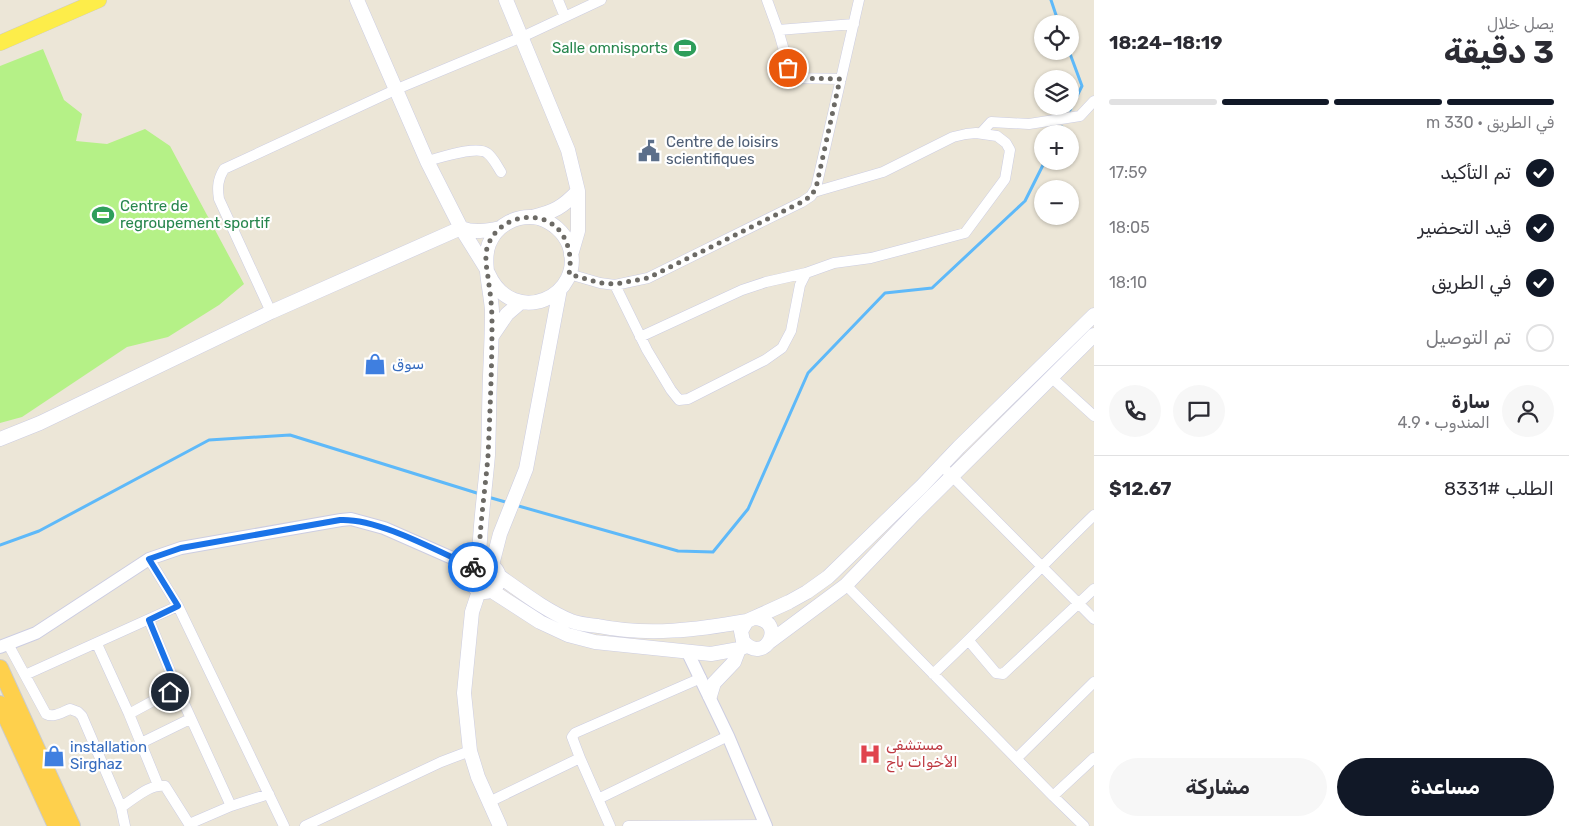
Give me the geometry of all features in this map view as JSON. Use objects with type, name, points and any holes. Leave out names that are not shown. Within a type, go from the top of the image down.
[{"type":"highway","points":[[0,668],[72,826]]},
{"type":"highway","points":[[0,704],[56,826]]},
{"type":"main road","points":[[0,42],[99,0]]},
{"type":"main road","points":[[357,0],[427,161],[461,228],[497,289],[504,295],[521,302],[530,303],[546,299],[560,289]]},
{"type":"main road","points":[[506,0],[568,150],[578,191],[578,231],[571,255],[569,274],[560,289],[526,469],[487,569],[471,576],[472,584],[540,622],[568,635],[596,642],[711,654],[743,647],[762,648],[846,585],[1094,335]]},
{"type":"main road","points":[[500,826],[478,777],[470,751],[464,693],[472,612],[485,591],[498,585],[487,569],[479,544],[488,456],[492,336],[492,311],[486,259],[489,242],[500,228],[515,219],[549,214],[559,209],[578,191]]},
{"type":"main road","points":[[532,217],[550,223],[558,229],[569,245],[571,255]]},
{"type":"main road","points":[[0,439],[40,423],[271,312],[461,228],[470,231],[500,228]]},
{"type":"main road","points":[[492,336],[507,314],[521,302]]},
{"type":"main road","points":[[710,696],[714,683],[734,662],[743,647],[741,636],[743,625],[801,595],[828,577],[1094,314]]},
{"type":"main road","points":[[487,569],[538,604],[572,621],[612,629],[669,632],[751,620],[765,621],[771,628],[771,638],[768,643]]},
{"type":"street","points":[[558,0],[565,16]]},
{"type":"street","points":[[271,312],[219,199],[217,188],[219,178],[224,169],[397,89],[522,37],[600,0]]},
{"type":"street","points":[[767,0],[792,78],[840,79]]},
{"type":"street","points":[[814,192],[859,0]]},
{"type":"street","points":[[778,30],[854,24]]},
{"type":"street","points":[[981,133],[991,122],[1029,124],[1080,116],[1094,101]]},
{"type":"street","points":[[569,274],[600,283],[615,284],[648,278],[802,202],[814,192],[883,172],[953,137],[981,133],[997,136],[1010,150],[1005,179],[965,233],[870,258],[834,263],[806,273],[766,282],[742,290],[640,337]]},
{"type":"street","points":[[427,161],[480,150],[491,156],[501,172]]},
{"type":"street","points":[[615,284],[640,337],[674,396],[679,400],[688,399],[765,360],[782,348],[791,331],[800,284],[806,273]]},
{"type":"street","points":[[1051,377],[1094,416]]},
{"type":"street","points":[[942,466],[1094,620]]},
{"type":"street","points":[[933,674],[969,641],[1041,566],[1094,515]]},
{"type":"street","points":[[125,826],[121,808],[82,716],[70,709],[55,715],[50,716],[46,714],[25,675],[4,646],[36,633],[149,559],[181,548],[340,520],[351,519],[384,528],[487,569]]},
{"type":"street","points":[[149,559],[178,606],[284,826]]},
{"type":"street","points":[[846,585],[1084,826]]},
{"type":"street","points":[[969,641],[996,673],[1003,674],[1094,589]]},
{"type":"street","points":[[25,675],[178,606]]},
{"type":"street","points":[[149,620],[190,719],[232,806]]},
{"type":"street","points":[[97,644],[129,714],[158,786]]},
{"type":"street","points":[[628,826],[765,825],[728,736],[688,652]]},
{"type":"street","points":[[610,826],[572,737],[575,733],[701,678]]},
{"type":"street","points":[[1017,758],[1094,682]]},
{"type":"street","points":[[129,714],[177,688]]},
{"type":"street","points":[[140,743],[190,719]]},
{"type":"street","points":[[598,800],[728,736]]},
{"type":"street","points":[[305,826],[440,762],[470,751]]},
{"type":"street","points":[[489,802],[580,758]]},
{"type":"street","points":[[1053,796],[1092,765]]},
{"type":"street","points":[[121,808],[158,786],[168,788],[190,825],[232,806],[269,794]]},
{"type":"green space","name":"Centre de regroupement sportif","points":[[43,49],[64,100],[82,114],[76,141],[107,144],[145,129],[170,146],[244,284],[219,305],[168,337],[127,347],[22,417],[0,423],[0,66]]},
{"type":"waterway","points":[[1051,0],[1056,15]]},
{"type":"waterway","points":[[1072,60],[1076,70]]},
{"type":"waterway","points":[[1079,78],[1082,86],[1079,92]]},
{"type":"waterway","points":[[515,505],[678,551],[713,552],[748,509],[808,373],[885,293],[932,288],[1025,201],[1040,170]]},
{"type":"waterway","points":[[0,545],[39,531],[209,440],[290,435],[480,494]]},
{"type":"waterway","points":[[488,497],[509,503]]},
{"type":"way so far","points":[[473,567],[476,568],[479,565],[479,544],[488,456],[492,311],[486,259],[489,242],[494,234],[515,219],[532,217],[542,219],[558,229],[569,245],[571,264],[569,274],[600,283],[627,283],[648,278],[808,199],[816,188],[840,79],[792,78],[788,68]]},
{"type":"place","name":"Salle omnisports","points":[[685,48]]},
{"type":"place","name":"Centre de loisirs scientifiques","points":[[649,151]]},
{"type":"place","name":"Centre de regroupement sportif","points":[[103,215]]},
{"type":"place","name":"سوق","points":[[375,364]]},
{"type":"place","name":"مستشفى الأخوات باج","points":[[870,754]]},
{"type":"place","name":"installation Sirghaz","points":[[54,756]]},
{"type":"route","points":[[170,692],[177,688],[149,620],[178,606],[149,559],[166,552],[220,540],[351,519],[384,528],[473,567]]}]
